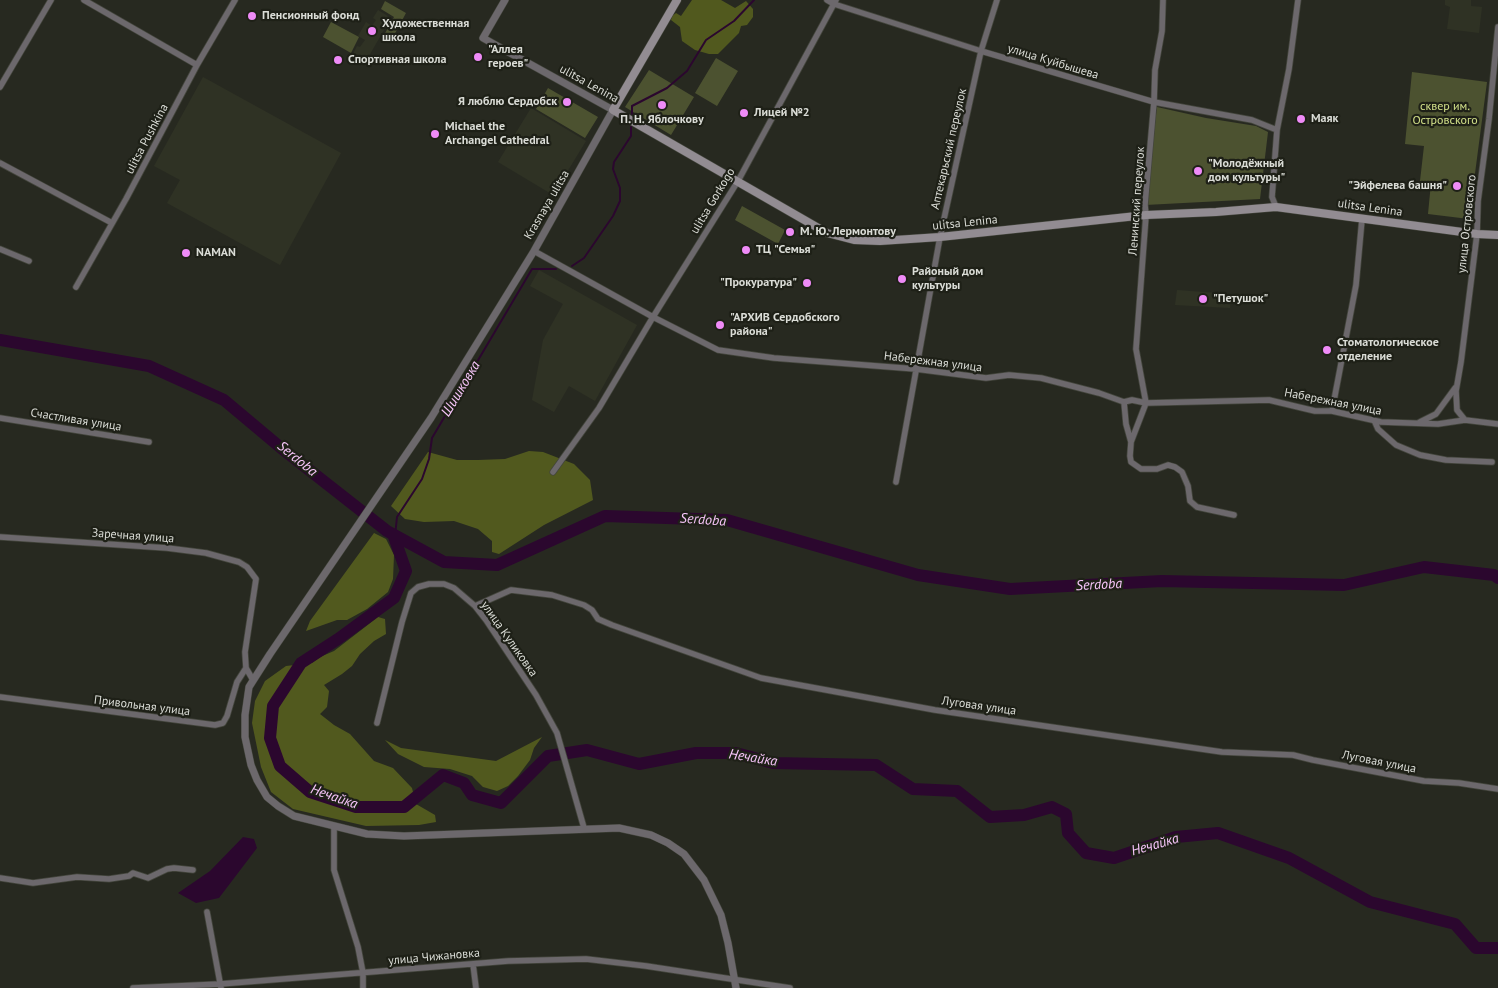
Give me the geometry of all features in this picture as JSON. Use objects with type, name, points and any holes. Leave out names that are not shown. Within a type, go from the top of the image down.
[{"type":"main road","name":"Krasnaya ulitsa","points":[[614,110],[677,0]]},
{"type":"main road","name":"ulitsa Lenina","points":[[614,110],[828,233],[854,240],[880,241],[940,237],[1146,215],[1276,207],[1477,234],[1498,235]]},
{"type":"street","points":[[0,88],[51,0]]},
{"type":"street","points":[[84,0],[197,65]]},
{"type":"street","name":"ulitsa Pushkina","points":[[76,287],[234,0]]},
{"type":"street","name":"ulitsa Lenina","points":[[505,0],[483,38],[614,110]]},
{"type":"street","name":"улица Куйбышева","points":[[827,0],[981,51],[1154,102],[1252,120],[1277,130]]},
{"type":"street","name":"Аптекарьский переулок","points":[[896,482],[940,237],[981,51],[997,0]]},
{"type":"street","name":"Ленинский переулок","points":[[1146,403],[1136,349],[1146,215],[1144,205],[1154,102],[1155,70],[1162,31],[1163,0]]},
{"type":"street","points":[[1276,207],[1272,197],[1277,130],[1289,69],[1298,0]]},
{"type":"street","name":"ulitsa Gorkogo","points":[[553,472],[598,408],[738,181],[835,2]]},
{"type":"street","name":"улица Островского","points":[[1465,420],[1457,410],[1456,391],[1477,234],[1478,201],[1498,27]]},
{"type":"street","name":"Krasnaya ulitsa","points":[[614,110],[534,252],[431,418],[253,680],[247,698],[246,737],[251,765],[267,797],[294,816],[334,826],[367,834],[404,836],[619,828],[651,835],[668,842],[684,854],[704,880],[721,915],[736,988]]},
{"type":"street","points":[[0,163],[112,223]]},
{"type":"street","points":[[1332,411],[1356,285],[1362,219]]},
{"type":"street","points":[[0,250],[29,261]]},
{"type":"street","name":"Набережная улица","points":[[534,252],[718,350],[774,358],[916,369],[986,378],[1009,375],[1041,378],[1099,393],[1124,402],[1132,400],[1146,403],[1269,400],[1315,411],[1332,411],[1374,420],[1438,424],[1465,420],[1498,424]]},
{"type":"street","points":[[1416,423],[1436,414],[1453,393],[1457,384]]},
{"type":"street","points":[[1124,402],[1126,424],[1131,442],[1131,462],[1141,469],[1157,469],[1168,465],[1175,467],[1182,472],[1188,486],[1190,501],[1197,507],[1234,516]]},
{"type":"street","points":[[1131,442],[1146,403]]},
{"type":"street","name":"Счастливая улица","points":[[0,418],[149,442]]},
{"type":"street","points":[[1374,420],[1378,429],[1396,445],[1420,455],[1446,460],[1492,462]]},
{"type":"street","name":"Заречная улица","points":[[0,537],[167,548],[206,553],[239,562],[248,567],[256,579],[247,632],[246,668]]},
{"type":"street","name":"улица Куликовка","points":[[377,723],[402,622],[412,593],[418,587],[428,584],[444,584],[454,588],[475,606],[536,695],[557,733],[584,828]]},
{"type":"street","name":"Луговая улица","points":[[475,606],[511,590],[552,595],[584,605],[592,610],[598,619],[612,625],[761,678],[955,713],[1222,752],[1293,755],[1416,780],[1459,783],[1498,789]]},
{"type":"street","points":[[246,668],[253,680]]},
{"type":"street","name":"Привольная улица","points":[[0,697],[214,725],[222,723],[227,716],[237,682],[246,668]]},
{"type":"street","points":[[334,826],[334,870],[358,947],[364,988]]},
{"type":"street","points":[[0,878],[32,883],[77,877],[109,879],[129,876],[133,873],[148,878],[167,869],[192,870]]},
{"type":"street","points":[[207,912],[221,986]]},
{"type":"street","name":"улица Чижановка","points":[[133,988],[221,986],[474,964],[586,959],[646,966],[790,988]]},
{"type":"street","points":[[474,964],[476,988]]},
{"type":"shaded area","points":[[1445,0],[1471,0],[1471,6],[1482,7],[1479,33],[1447,29],[1450,7],[1445,5]]},
{"type":"shaded area","name":"Художественная школа","points":[[378,10],[391,18],[366,61],[353,54],[357,46],[360,47],[365,40],[358,36],[366,22],[372,26],[376,20],[373,18]]},
{"type":"shaded area","points":[[203,77],[341,153],[280,265],[167,203],[180,180],[154,166]]},
{"type":"shaded area","points":[[531,108],[586,141],[553,195],[498,162]]},
{"type":"shaded area","points":[[539,270],[637,325],[595,401],[569,386],[554,412],[532,400],[543,340],[563,304],[530,286]]},
{"type":"shaded area","name":"\"Петушок\"","points":[[1177,290],[1231,294],[1230,308],[1175,305]]},
{"type":"shaded area","points":[[243,837],[254,839],[257,848],[219,898],[196,903],[178,893],[210,871]]},
{"type":"green space","points":[[692,0],[721,0],[735,8],[746,1],[753,9],[753,17],[747,25],[741,26],[739,33],[718,54],[709,54],[695,50],[682,41],[680,27],[671,20],[672,16],[676,13],[681,16]]},
{"type":"green space","points":[[385,1],[406,13],[391,41],[383,37],[394,17],[381,9]]},
{"type":"green space","points":[[331,22],[359,37],[351,53],[323,37]]},
{"type":"green space","points":[[716,58],[738,71],[717,106],[695,93]]},
{"type":"green space","points":[[649,70],[694,97],[671,135],[625,107]]},
{"type":"green space","name":"сквер им. Островского","points":[[1412,72],[1487,82],[1469,219],[1428,214],[1431,183],[1420,181],[1424,146],[1405,144]]},
{"type":"green space","points":[[548,88],[598,117],[585,138],[536,109]]},
{"type":"green space","points":[[1157,107],[1206,118],[1256,126],[1268,132],[1260,199],[1145,205]]},
{"type":"green space","points":[[742,206],[785,230],[778,244],[735,220]]},
{"type":"green space","points":[[529,451],[543,452],[574,464],[590,480],[593,500],[544,525],[499,554],[492,552],[492,541],[478,529],[454,521],[424,522],[405,519],[391,506],[428,452],[457,460],[478,460],[505,459]]},
{"type":"green space","points":[[374,533],[386,539],[394,555],[393,579],[388,592],[367,609],[347,620],[337,620],[306,631],[310,621]]},
{"type":"green space","points":[[378,617],[385,619],[386,634],[374,641],[360,654],[352,666],[324,685],[329,691],[327,707],[320,714],[350,734],[374,761],[393,768],[412,788],[416,804],[435,815],[436,822],[419,825],[366,826],[293,809],[271,792],[261,767],[252,723],[255,701],[265,681],[286,666],[312,663],[334,651]]},
{"type":"green space","points":[[542,737],[534,748],[530,760],[518,776],[508,786],[497,791],[483,787],[472,776],[450,769],[424,767],[398,754],[385,740],[401,748],[496,761]]},
{"type":"waterway","name":"Шишковка","points":[[632,114],[632,106],[667,88],[687,71],[706,40],[734,21],[754,0]]},
{"type":"waterway","name":"Шишковка","points":[[572,266],[584,258],[613,216],[620,201],[620,188],[613,169],[614,162],[631,136],[631,127]]},
{"type":"waterway","name":"Шишковка","points":[[395,536],[397,517],[422,479],[429,459],[432,438],[532,269],[556,269]]},
{"type":"waterway","name":"Serdoba","points":[[0,340],[149,366],[224,400],[280,447],[387,531],[444,562],[497,565],[605,516],[727,520],[918,575],[1010,589],[1162,581],[1344,585],[1424,567],[1494,575],[1498,578]]},
{"type":"waterway","name":"Нечайка","points":[[393,534],[406,571],[394,598],[338,639],[301,663],[273,706],[270,738],[280,766],[310,792],[356,807],[404,807],[443,775],[464,783],[472,795],[501,803],[548,756],[587,750],[639,764],[696,753],[736,753],[773,763],[876,765],[913,789],[957,791],[990,817],[1024,815],[1052,807],[1066,814],[1068,833],[1086,853],[1114,858],[1176,837],[1218,833],[1289,858],[1370,902],[1455,924],[1476,948],[1498,948]]},
{"type":"place","name":"Пенсионный фонд","points":[[252,16]]},
{"type":"place","name":"Художественная школа","points":[[372,31]]},
{"type":"place","name":"\"Аллея героев\"","points":[[478,57]]},
{"type":"place","name":"Спортивная школа","points":[[338,60]]},
{"type":"place","name":"Я люблю Сердобск","points":[[567,102]]},
{"type":"place","name":"П. Н. Яблочкову","points":[[662,105]]},
{"type":"place","name":"Лицей №2","points":[[744,113]]},
{"type":"place","name":"Maяк","points":[[1301,119]]},
{"type":"place","name":"Michael the Archangel Cathedral","points":[[435,134]]},
{"type":"place","name":"\"Молодёжный дом культуры\"","points":[[1198,171]]},
{"type":"place","name":"\"Эйфелева башня\"","points":[[1457,186]]},
{"type":"place","name":"М. Ю. Лермонтову","points":[[790,232]]},
{"type":"place","name":"ТЦ \"Семья\"","points":[[746,250]]},
{"type":"place","name":"NAMAN","points":[[186,253]]},
{"type":"place","name":"Районый дом культуры","points":[[902,279]]},
{"type":"place","name":"\"Прокуратура\"","points":[[807,283]]},
{"type":"place","name":"\"Петушок\"","points":[[1203,299]]},
{"type":"place","name":"\"АРХИВ Сердобского района\"","points":[[720,325]]},
{"type":"place","name":"Стоматологическое отделение","points":[[1327,350]]}]
